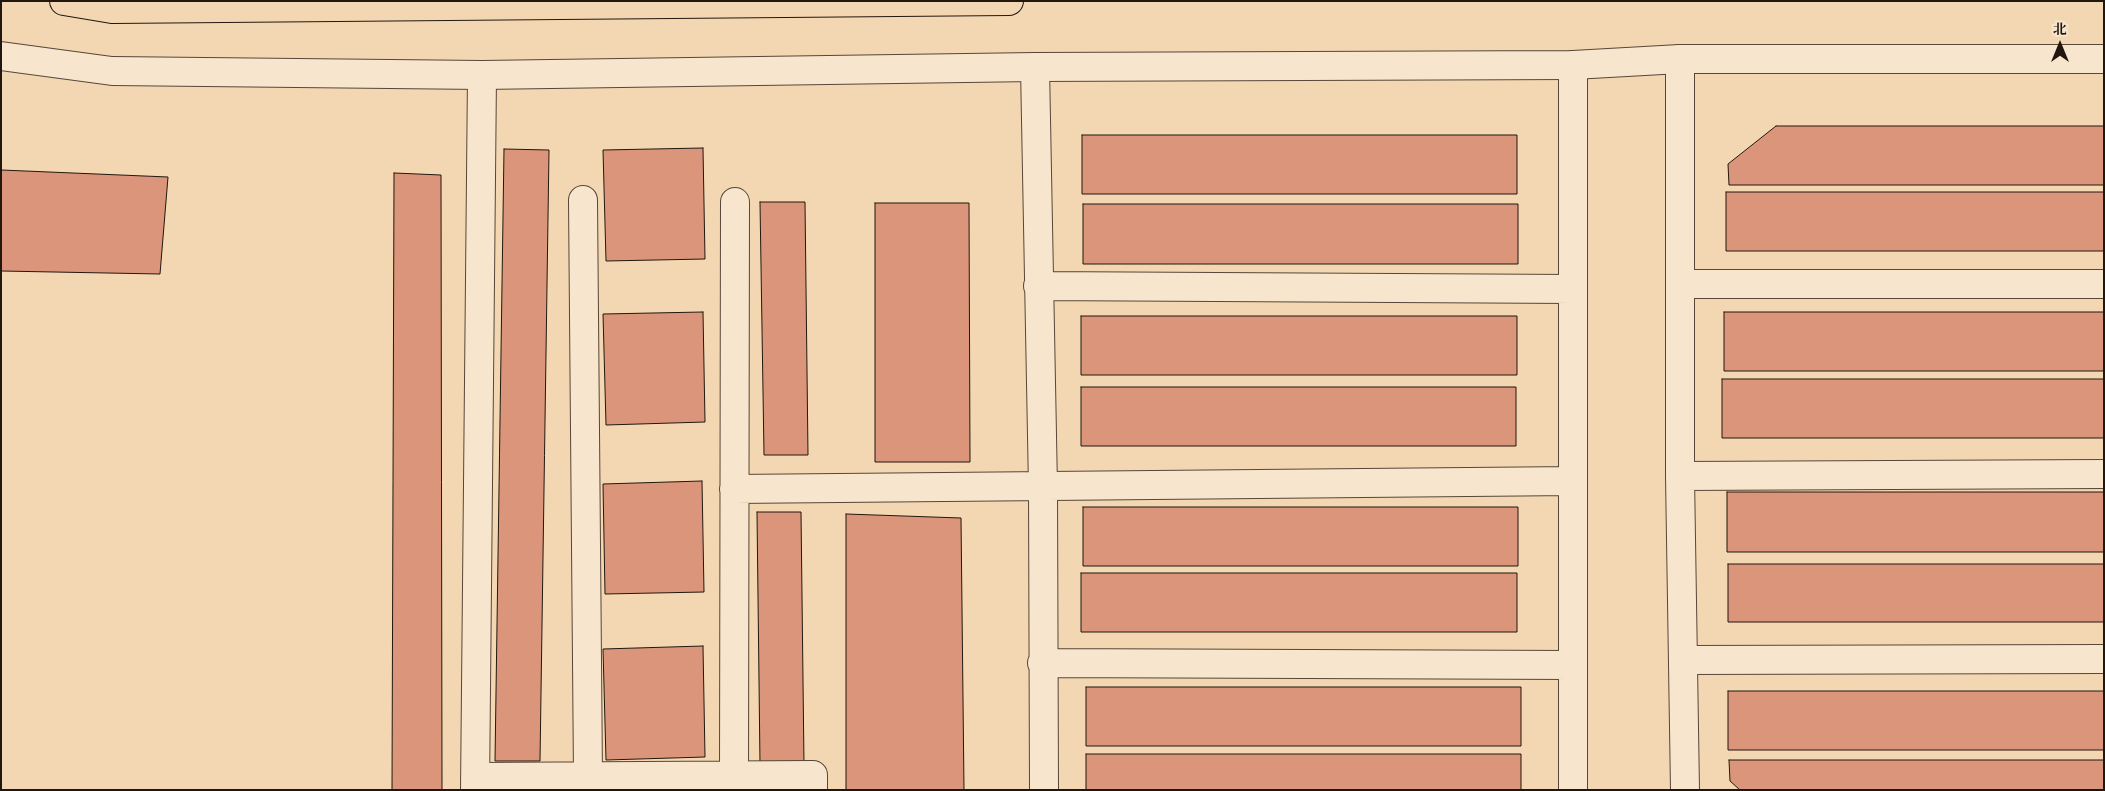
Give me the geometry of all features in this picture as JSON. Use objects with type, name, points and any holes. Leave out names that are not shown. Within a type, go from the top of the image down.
[{"type":"main road","points":[[64,1],[112,9],[1009,1]]},
{"type":"street","points":[[1,56],[112,71],[482,75],[1035,67],[1573,65],[1680,59],[2104,59]]},
{"type":"street","points":[[1680,59],[1680,476],[1685,790]]},
{"type":"street","points":[[1573,65],[1573,790]]},
{"type":"street","points":[[1035,67],[1043,488],[1042,663],[1044,790]]},
{"type":"street","points":[[482,75],[475,783],[588,776],[813,775],[813,790]]},
{"type":"street","points":[[582,200],[588,776]]},
{"type":"street","points":[[734,202],[734,775]]},
{"type":"street","points":[[1681,284],[2104,284]]},
{"type":"street","points":[[1038,286],[1573,289]]},
{"type":"street","points":[[1680,476],[2104,474]]},
{"type":"street","points":[[734,489],[1043,488],[1573,481]]},
{"type":"street","points":[[1684,660],[2104,659]]},
{"type":"street","points":[[1042,663],[1573,665]]},
{"type":"building","points":[[1776,126],[2104,126],[2104,185],[1729,185],[1728,164]]},
{"type":"building","points":[[1082,135],[1517,135],[1517,194],[1082,194]]},
{"type":"building","points":[[703,148],[705,259],[606,261],[603,150]]},
{"type":"building","points":[[504,149],[549,150],[540,761],[495,761]]},
{"type":"building","points":[[1,170],[168,177],[160,274],[1,271]]},
{"type":"building","points":[[394,173],[441,175],[442,790],[392,790]]},
{"type":"building","points":[[1726,192],[2104,192],[2104,251],[1726,251]]},
{"type":"building","points":[[760,202],[805,202],[808,455],[764,455]]},
{"type":"building","points":[[875,203],[969,203],[970,462],[875,462]]},
{"type":"building","points":[[1083,204],[1518,204],[1518,264],[1083,264]]},
{"type":"building","points":[[703,312],[705,422],[606,425],[603,314]]},
{"type":"building","points":[[1724,312],[2104,312],[2104,371],[1724,371]]},
{"type":"building","points":[[1081,316],[1517,316],[1517,375],[1081,375]]},
{"type":"building","points":[[1722,379],[2104,379],[2104,438],[1722,438]]},
{"type":"building","points":[[1081,387],[1516,387],[1516,446],[1081,446]]},
{"type":"building","points":[[702,481],[704,592],[605,594],[603,484]]},
{"type":"building","points":[[1727,492],[2104,492],[2104,552],[1727,552]]},
{"type":"building","points":[[1083,507],[1518,507],[1518,566],[1083,566]]},
{"type":"building","points":[[757,512],[801,512],[804,765],[760,765]]},
{"type":"building","points":[[846,514],[961,518],[964,790],[846,790]]},
{"type":"building","points":[[1728,564],[2104,564],[2104,622],[1728,622]]},
{"type":"building","points":[[1081,573],[1517,573],[1517,632],[1081,632]]},
{"type":"building","points":[[703,646],[705,757],[606,760],[603,649]]},
{"type":"building","points":[[1086,687],[1521,687],[1521,746],[1086,746]]},
{"type":"building","points":[[1728,691],[2104,691],[2104,750],[1728,750]]},
{"type":"building","points":[[1086,754],[1521,754],[1521,790],[1086,790]]},
{"type":"building","points":[[1729,760],[2104,760],[2104,790],[1740,790],[1730,781]]}]
